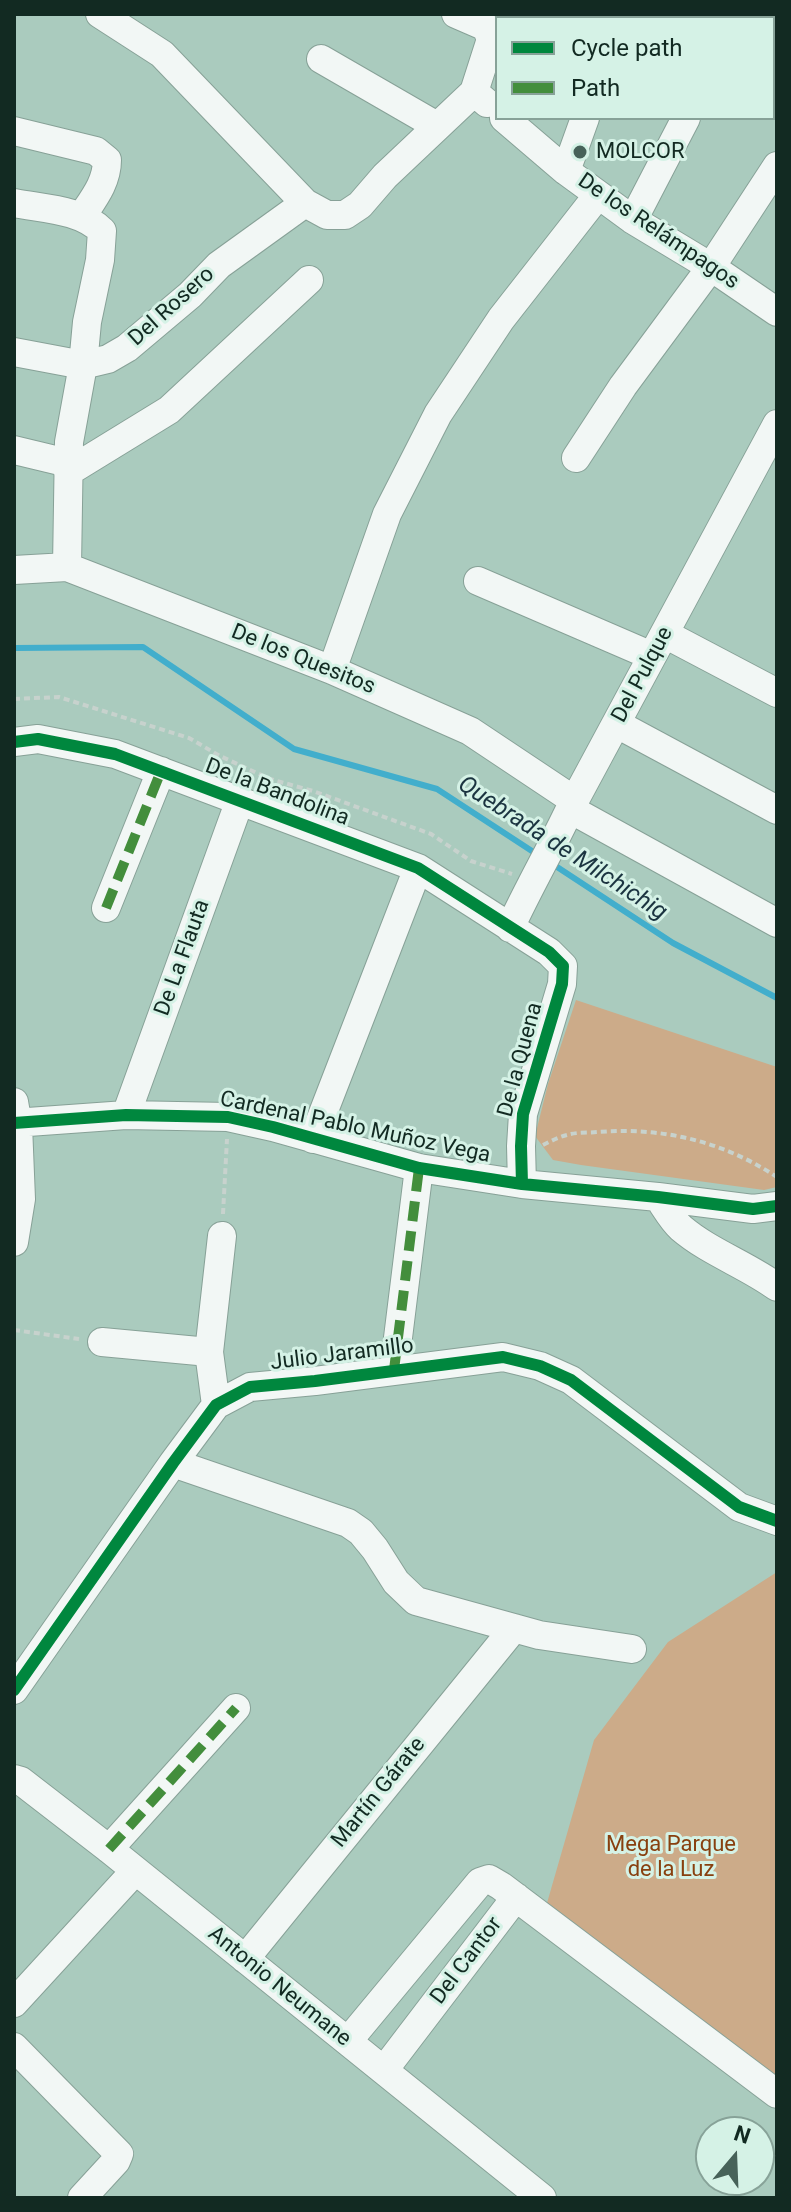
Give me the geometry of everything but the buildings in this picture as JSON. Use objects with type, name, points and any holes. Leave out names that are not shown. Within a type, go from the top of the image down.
[{"type":"street","points":[[100,14],[162,54],[305,203],[327,215],[345,215],[360,205],[385,176],[474,92],[491,39],[486,27],[456,14]]},
{"type":"street","points":[[321,59],[437,126]]},
{"type":"street","points":[[474,92],[495,110]]},
{"type":"street","name":"De los Relámpagos","points":[[506,120],[566,171],[633,220],[777,312]]},
{"type":"street","points":[[566,171],[584,120]]},
{"type":"street","points":[[633,220],[685,120]]},
{"type":"street","points":[[14,131],[96,151],[107,160],[107,173],[82,216]]},
{"type":"street","points":[[576,458],[623,386],[711,267],[777,166]]},
{"type":"street","points":[[332,670],[387,514],[438,414],[501,319],[598,195]]},
{"type":"street","points":[[14,203],[82,216],[102,231],[100,260],[87,322],[83,365],[69,442],[67,567]]},
{"type":"street","name":"Del Rosero","points":[[83,365],[108,359],[127,348],[190,295],[219,265],[305,203]]},
{"type":"street","points":[[14,450],[68,468],[169,410],[309,280]]},
{"type":"street","points":[[14,352],[83,365]]},
{"type":"street","name":"Del Pulque","points":[[510,928],[534,876],[658,645],[774,437]]},
{"type":"street","name":"De los Quesitos","points":[[14,570],[67,567],[332,670],[470,731],[572,805],[777,923]]},
{"type":"street","points":[[478,581],[658,645],[777,693]]},
{"type":"street","points":[[617,724],[777,810]]},
{"type":"street","name":"De la Bandolina","points":[[14,742],[38,739],[115,754],[418,868],[549,952]]},
{"type":"street","points":[[106,908],[161,771]]},
{"type":"street","name":"De La Flauta","points":[[126,1115],[240,800]]},
{"type":"street","points":[[313,1139],[418,868]]},
{"type":"street","name":"De la Quena","points":[[522,1184],[523,1114],[562,984],[563,966],[549,952]]},
{"type":"street","points":[[14,1242],[21,1199],[15,1117]]},
{"type":"street","name":"Cardenal Pablo Muñoz Vega","points":[[15,1117],[228,1117],[419,1168],[522,1184],[753,1209],[777,1206]]},
{"type":"street","points":[[394,1370],[419,1168]]},
{"type":"street","points":[[658,1197],[678,1226],[777,1287]]},
{"type":"street","points":[[216,1405],[209,1352],[222,1236]]},
{"type":"street","points":[[102,1342],[209,1352]]},
{"type":"street","name":"Julio Jaramillo","points":[[14,1690],[216,1405],[250,1387],[503,1357],[540,1366],[571,1380],[739,1507],[777,1521]]},
{"type":"street","points":[[173,1463],[348,1523],[361,1532],[396,1582],[416,1601],[539,1635],[632,1649]]},
{"type":"street","name":"Martín Gárate","points":[[245,1959],[514,1628]]},
{"type":"street","points":[[109,1849],[236,1708]]},
{"type":"street","name":"Antonio Neumane","points":[[14,1779],[21,1781],[109,1849],[542,2198]]},
{"type":"street","points":[[14,2003],[135,1871]]},
{"type":"street","name":"Del Cantor","points":[[348,2041],[480,1882],[495,1881],[516,1897],[384,2070]]},
{"type":"street","points":[[516,1897],[777,2094]]},
{"type":"street","points":[[14,2047],[119,2154],[82,2198]]},
{"type":"path","points":[[14,699],[59,697],[189,738],[270,779],[313,791],[431,834],[471,861],[534,876]]},
{"type":"path","points":[[222,1236],[228,1117]]},
{"type":"path","points":[[521,1146],[542,1145],[568,1134],[619,1130],[670,1133],[722,1148],[777,1177]]},
{"type":"path","points":[[14,1330],[102,1342]]},
{"type":"green space","points":[[576,1000],[777,1067],[777,1187],[764,1190],[553,1160],[535,1136],[548,1084]]},
{"type":"green space","name":"Mega Parque de la Luz","points":[[777,1572],[777,2082],[547,1903],[594,1740],[668,1642]]},
{"type":"waterway","name":"Quebrada de Milchichig","points":[[14,648],[143,647],[294,749],[437,789],[538,855]]},
{"type":"waterway","name":"Quebrada de Milchichig","points":[[551,863],[673,943],[777,998]]},
{"type":"marked path","points":[[106,908],[161,771]]},
{"type":"marked path","points":[[394,1370],[419,1168]]},
{"type":"marked path","points":[[109,1849],[236,1708]]},
{"type":"cycle path","points":[[14,742],[38,739],[115,754],[418,868],[549,952],[563,966],[562,984],[523,1114],[522,1184]]},
{"type":"cycle path","points":[[14,1123],[126,1115],[228,1117],[419,1168],[522,1184],[753,1209],[777,1206]]},
{"type":"cycle path","points":[[14,1690],[216,1405],[250,1387],[503,1357],[540,1366],[571,1380],[739,1507],[777,1521]]},
{"type":"place","name":"MOLCOR","points":[[580,152]]}]
